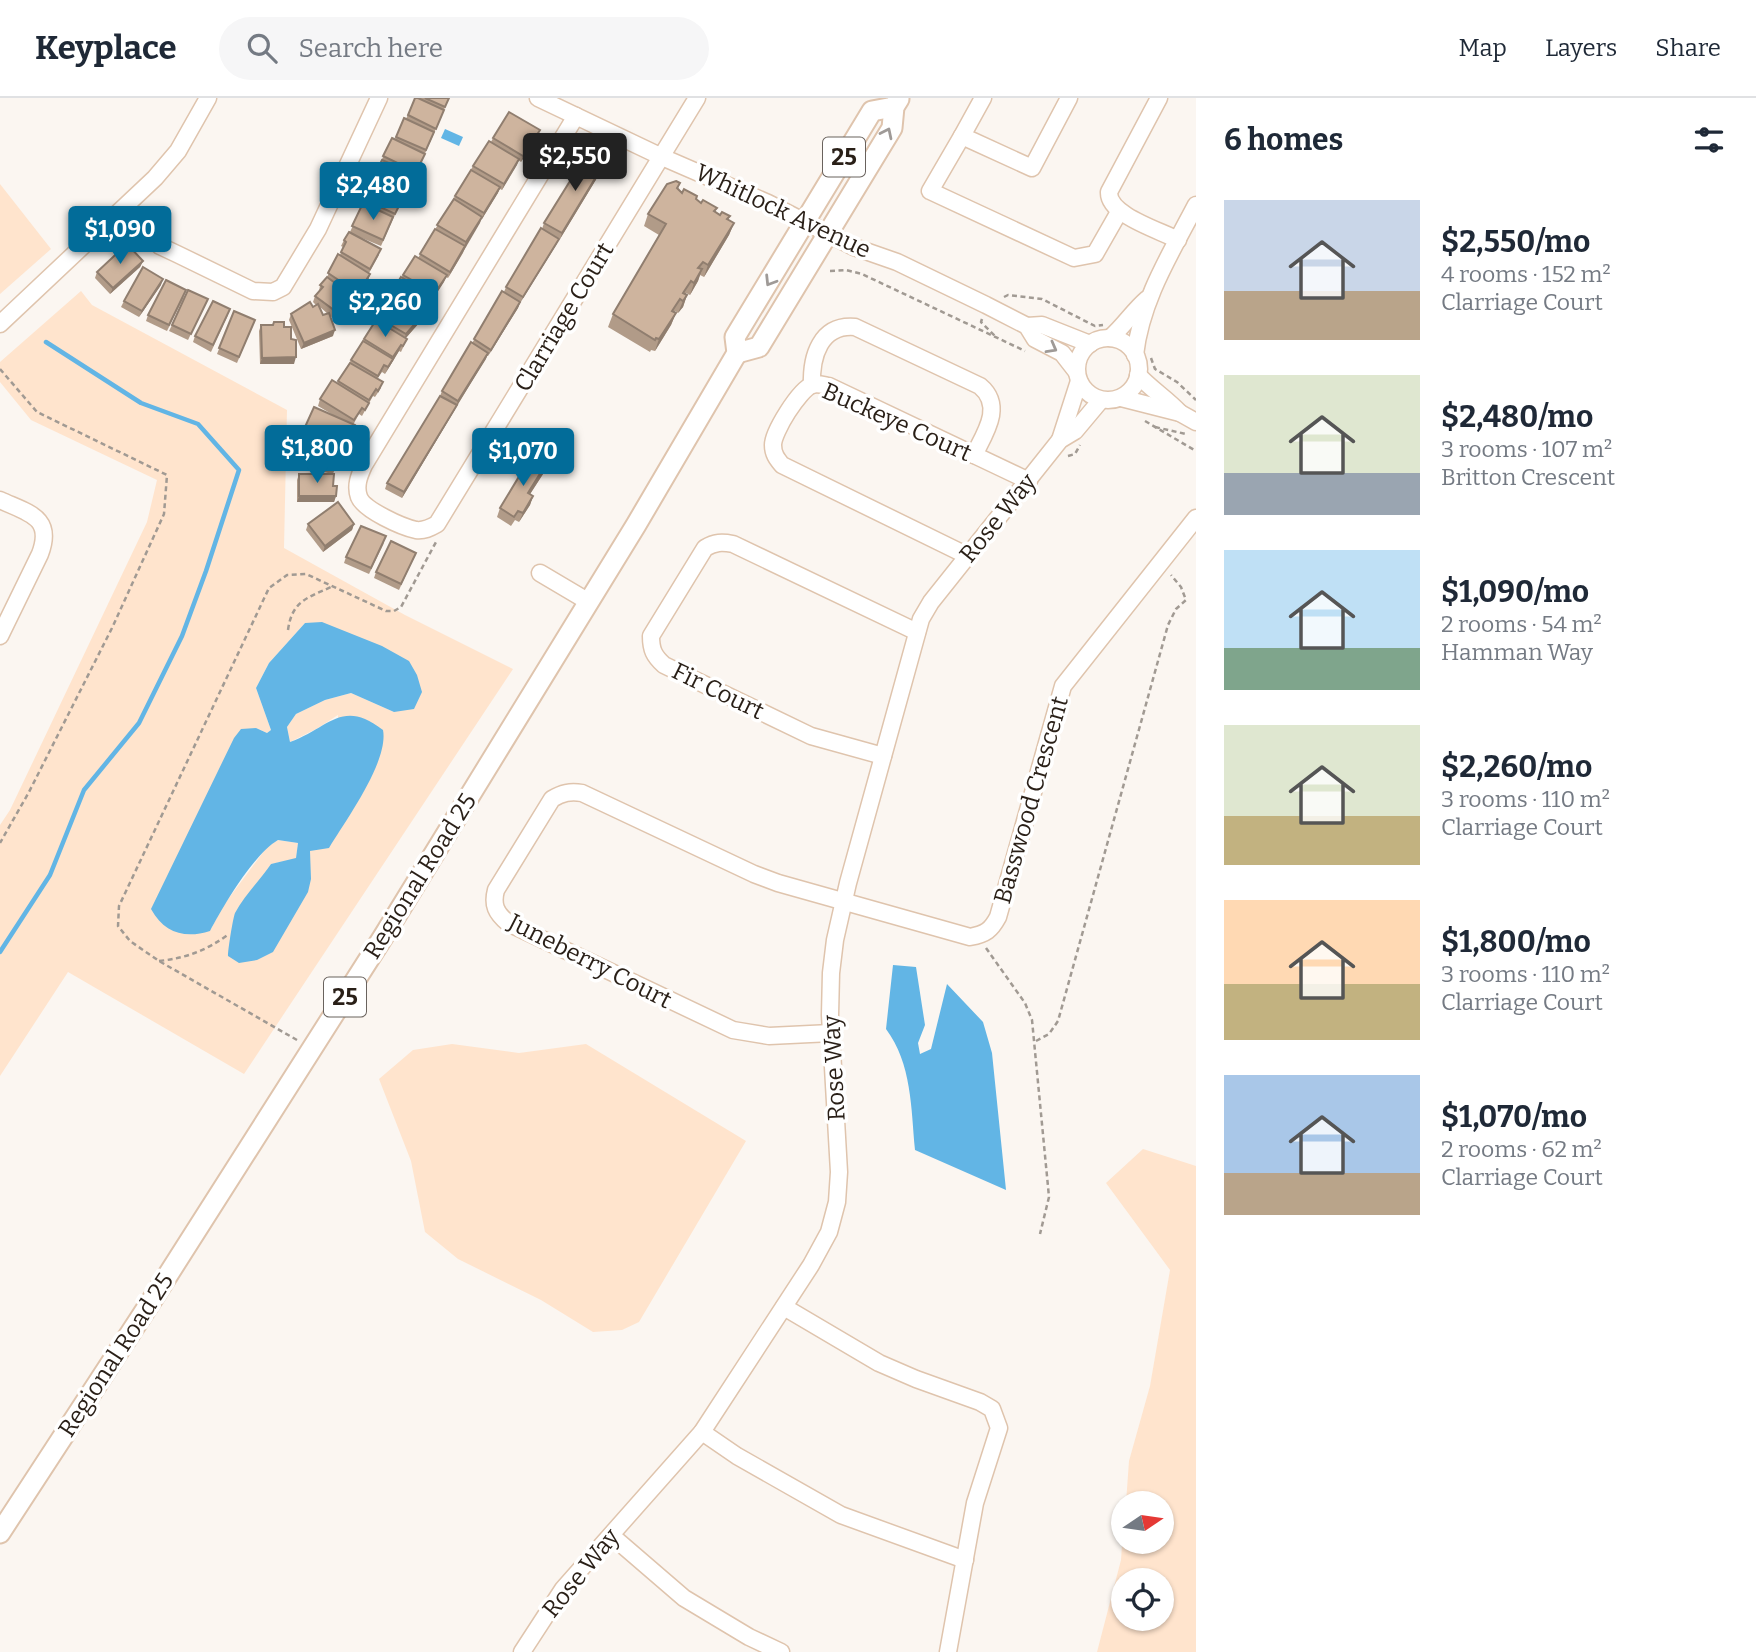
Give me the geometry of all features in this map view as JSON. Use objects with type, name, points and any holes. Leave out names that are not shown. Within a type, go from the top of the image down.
[{"type":"main road","name":"Regional Road 25","points":[[2,1526],[152,1300],[313,1048],[589,601],[737,353],[735,337],[872,110],[897,103],[892,128],[759,347],[737,353]]},
{"type":"street","points":[[0,324],[125,208],[178,151],[208,98]]},
{"type":"street","points":[[125,208],[160,246],[253,291],[273,292],[283,287],[318,229],[379,98]]},
{"type":"street","name":"Whitlock Avenue","points":[[538,98],[756,198],[854,247],[897,262],[986,304],[1027,326],[1035,339],[1062,353],[1078,376]]},
{"type":"street","name":"Clarriage Court","points":[[576,116],[364,465],[357,486],[360,499],[367,509],[415,530],[425,530],[437,524],[697,98]]},
{"type":"street","points":[[983,98],[930,191],[1074,258],[1095,254],[1119,212]]},
{"type":"street","points":[[962,136],[1032,168],[1069,98]]},
{"type":"street","points":[[1159,98],[1109,192],[1109,198],[1119,212],[1178,240]]},
{"type":"street","points":[[1121,398],[1135,384],[1138,375],[1142,351],[1138,334],[1147,299],[1196,205]]},
{"type":"street","points":[[1147,299],[1133,311],[1123,328],[1107,332],[1090,344],[1078,360],[1078,376],[1084,389],[1101,400],[1121,398],[1180,413],[1196,422]]},
{"type":"street","name":"Whitlock Avenue","points":[[1027,326],[1042,325],[1090,344]]},
{"type":"street","points":[[812,385],[813,358],[828,334],[839,328],[855,327],[980,386],[987,392],[993,409],[991,421],[974,455]]},
{"type":"street","points":[[1107,332],[1142,351]]},
{"type":"street","points":[[1138,375],[1150,388],[1168,399],[1180,413]]},
{"type":"street","name":"Rose Way","points":[[522,1652],[555,1600],[702,1432],[823,1245],[837,1202],[839,1172],[831,1034],[831,973],[843,901],[917,632],[931,602],[1060,440],[1078,376]]},
{"type":"street","name":"Buckeye Court","points":[[968,556],[782,465],[775,456],[774,436],[799,395],[812,385],[829,386],[1029,481]]},
{"type":"street","name":"Rose Way","points":[[1060,440],[1075,431],[1101,400]]},
{"type":"street","points":[[0,500],[32,514],[45,529],[45,542],[40,554],[0,636]]},
{"type":"street","name":"Basswood Crescent","points":[[980,935],[993,928],[998,917],[1063,686],[1196,518]]},
{"type":"street","name":"Fir Court","points":[[883,756],[811,736],[664,665],[655,657],[651,648],[651,636],[705,548],[723,542],[733,544],[917,632]]},
{"type":"street","points":[[540,573],[589,601]]},
{"type":"street","name":"Juneberry Court","points":[[831,1034],[754,1034],[733,1030],[508,923],[499,915],[494,898],[496,890],[552,799],[574,791],[754,874],[843,901]]},
{"type":"street","points":[[843,901],[970,937],[980,935]]},
{"type":"street","points":[[784,1307],[879,1363],[980,1402],[992,1409],[998,1421],[998,1434],[975,1503],[948,1652]]},
{"type":"street","points":[[702,1432],[737,1456],[841,1515],[965,1560]]},
{"type":"street","points":[[612,1536],[684,1598],[748,1637],[781,1652]]},
{"type":"path","points":[[830,271],[846,270],[862,274],[1031,354]]},
{"type":"path","points":[[986,304],[1008,295],[1042,299],[1107,332]]},
{"type":"path","points":[[1142,351],[1155,369],[1177,382],[1196,400]]},
{"type":"path","points":[[0,369],[37,412],[167,475],[164,514],[112,628],[29,792],[0,843]]},
{"type":"path","points":[[1139,417],[1196,451]]},
{"type":"path","points":[[1152,426],[1186,434],[1196,430]]},
{"type":"path","points":[[1075,454],[1082,443]]},
{"type":"path","points":[[313,1048],[159,961],[130,941],[118,926],[119,906],[269,588],[286,575],[306,574],[386,611],[394,611],[401,607],[431,554]]},
{"type":"path","points":[[1036,1041],[1049,1034],[1058,1021],[1168,625],[1176,609],[1186,600],[1181,586],[1171,575]]},
{"type":"path","points":[[288,630],[290,613],[302,600],[331,587]]},
{"type":"path","points":[[159,961],[179,959],[208,949],[229,933]]},
{"type":"path","points":[[980,935],[987,950],[1025,1003],[1032,1020],[1049,1197],[1040,1234]]},
{"type":"shaded area","points":[[0,184],[51,249],[0,294]]},
{"type":"shaded area","points":[[81,291],[92,305],[287,410],[284,548],[405,615],[513,669],[244,1074],[68,972],[0,1076],[0,825],[10,810],[147,522],[157,480],[31,420],[0,382],[0,362]],"holes":[[[305,623],[394,712],[351,693],[325,700],[296,714],[287,727],[290,742],[338,715],[329,847],[310,850],[310,861],[229,940],[271,864],[296,859],[298,843],[278,840],[267,847],[223,906],[210,931],[256,728],[267,733],[271,730],[256,688],[269,663]]]},
{"type":"shaded area","points":[[452,1044],[519,1053],[586,1044],[746,1141],[639,1322],[622,1330],[593,1332],[541,1300],[458,1259],[425,1232],[411,1161],[379,1079],[413,1050]]},
{"type":"shaded area","points":[[1143,1149],[1196,1166],[1196,1652],[1097,1652],[1111,1598],[1111,1631],[1174,1631],[1174,1568],[1119,1568],[1121,1554],[1174,1554],[1174,1491],[1127,1491],[1129,1461],[1150,1386],[1170,1270],[1106,1183]]},
{"type":"water","points":[[445,129],[463,137],[459,146],[441,138]]},
{"type":"water","points":[[322,622],[382,646],[409,661],[422,692],[414,709],[394,712],[351,693],[325,700],[296,714],[287,727],[290,742],[336,719],[357,716],[383,730],[383,743],[365,790],[329,848],[310,851],[311,879],[308,892],[273,952],[257,960],[239,963],[228,956],[235,913],[271,864],[296,858],[298,843],[278,840],[268,847],[240,881],[210,931],[192,934],[176,932],[162,924],[151,909],[234,738],[241,729],[256,728],[267,733],[271,730],[256,688],[269,663],[305,623]]},
{"type":"water","points":[[893,965],[916,967],[925,1025],[918,1043],[920,1054],[931,1049],[947,984],[983,1022],[992,1053],[1006,1190],[915,1150],[906,1072],[895,1043],[886,1029]]},
{"type":"building","points":[[415,98],[444,110],[436,129],[408,115]]},
{"type":"building","points":[[425,98],[449,98],[445,107]]},
{"type":"building","points":[[509,112],[540,130],[523,156],[493,138]]},
{"type":"building","points":[[404,118],[434,132],[426,150],[396,137]]},
{"type":"building","points":[[392,138],[425,154],[416,172],[383,156]]},
{"type":"building","points":[[489,141],[519,159],[504,184],[473,166]]},
{"type":"building","points":[[588,152],[605,162],[562,233],[544,223]]},
{"type":"building","points":[[382,160],[413,174],[404,193],[373,178]]},
{"type":"building","points":[[471,170],[500,187],[484,213],[455,196]]},
{"type":"building","points":[[676,181],[680,183],[677,188],[682,193],[684,189],[697,196],[696,199],[701,203],[703,200],[717,208],[714,211],[720,215],[722,212],[730,216],[727,219],[734,223],[708,265],[703,262],[698,268],[702,269],[694,283],[691,281],[683,293],[687,295],[683,301],[680,299],[672,311],[676,313],[659,339],[655,340],[613,314],[666,224],[648,214],[667,184]]},
{"type":"building","points":[[374,182],[404,196],[395,214],[363,199]]},
{"type":"building","points":[[454,199],[482,217],[466,242],[437,225]]},
{"type":"building","points":[[363,203],[393,217],[383,240],[352,226]]},
{"type":"building","points":[[541,228],[559,239],[523,297],[506,287]]},
{"type":"building","points":[[435,229],[465,246],[450,272],[420,254]]},
{"type":"building","points":[[349,232],[381,249],[370,269],[341,252]]},
{"type":"building","points":[[127,244],[143,261],[113,288],[97,272]]},
{"type":"building","points":[[338,254],[370,274],[358,293],[328,273]]},
{"type":"building","points":[[415,256],[447,275],[435,293],[403,275]]},
{"type":"building","points":[[143,267],[163,279],[142,311],[124,301]]},
{"type":"building","points":[[327,277],[355,298],[342,316],[315,296]]},
{"type":"building","points":[[401,277],[433,296],[428,305],[423,302],[417,312],[390,296]]},
{"type":"building","points":[[166,280],[186,290],[169,325],[148,315]]},
{"type":"building","points":[[188,290],[208,299],[191,334],[172,325]]},
{"type":"building","points":[[502,291],[520,302],[491,350],[474,339]]},
{"type":"building","points":[[389,299],[421,317],[406,334],[377,317]]},
{"type":"building","points":[[213,301],[230,309],[213,345],[195,336]]},
{"type":"building","points":[[310,302],[313,307],[318,304],[323,315],[329,313],[335,330],[304,343],[291,314]]},
{"type":"building","points":[[234,311],[255,320],[239,357],[219,348]]},
{"type":"building","points":[[376,320],[407,339],[393,357],[364,339]]},
{"type":"building","points":[[274,322],[284,322],[284,327],[291,327],[291,339],[296,340],[296,357],[262,358],[261,325],[273,325]]},
{"type":"building","points":[[363,341],[393,359],[388,367],[384,365],[378,376],[351,360]]},
{"type":"building","points":[[471,342],[488,353],[458,401],[442,391]]},
{"type":"building","points":[[350,363],[383,382],[369,400],[338,381]]},
{"type":"building","points":[[332,380],[369,403],[354,420],[320,399]]},
{"type":"building","points":[[440,396],[457,405],[404,492],[387,483]]},
{"type":"building","points":[[314,407],[355,425],[352,433],[348,432],[344,443],[305,427]]},
{"type":"building","points":[[307,438],[343,447],[335,468],[302,460]]},
{"type":"building","points":[[532,455],[546,464],[528,493],[533,496],[523,513],[518,511],[514,517],[500,508]]},
{"type":"building","points":[[299,474],[334,474],[336,496],[299,496]]},
{"type":"building","points":[[338,502],[354,524],[325,546],[308,524]]},
{"type":"building","points":[[361,526],[386,536],[371,568],[346,557]]},
{"type":"building","points":[[391,541],[416,553],[401,584],[376,572]]},
{"type":"waterway","points":[[0,952],[50,875],[84,790],[139,723],[182,636],[239,470],[198,424],[141,403],[46,342]]}]
